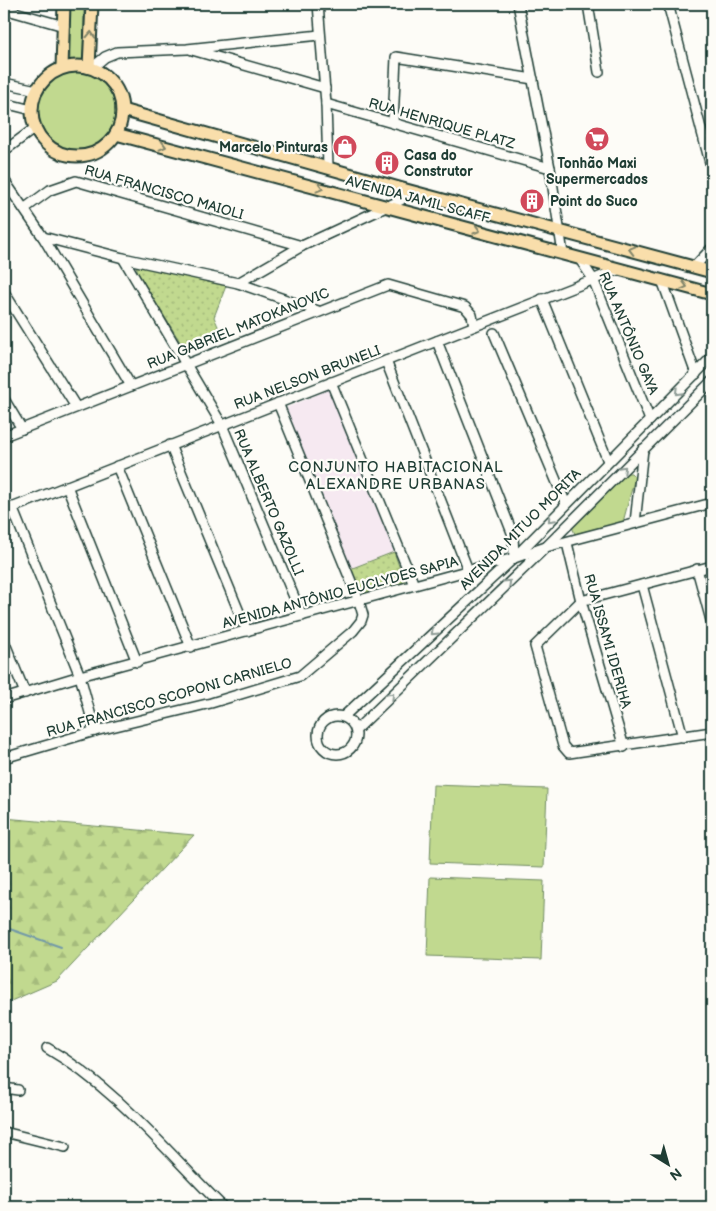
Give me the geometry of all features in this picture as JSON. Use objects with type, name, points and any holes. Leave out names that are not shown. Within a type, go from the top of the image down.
[{"type":"main road","points":[[62,68],[64,4]]},
{"type":"main road","points":[[90,67],[92,4]]},
{"type":"main road","points":[[75,65],[90,67],[102,73],[113,83],[120,96],[122,110],[116,134],[98,150],[74,156],[62,153],[51,147],[35,128],[32,110],[37,90],[43,81],[62,68],[75,65]]},
{"type":"main road","name":"AVENIDA JAMIL SCAFF","points":[[122,110],[406,190],[712,272]]},
{"type":"main road","name":"AVENIDA JAMIL SCAFF","points":[[116,134],[712,294]]},
{"type":"street","points":[[328,4],[318,4],[326,104],[328,167]]},
{"type":"street","points":[[518,4],[550,168],[558,231],[563,254]]},
{"type":"street","points":[[588,4],[599,72]]},
{"type":"street","points":[[668,4],[712,170]]},
{"type":"street","points":[[4,9],[64,26]]},
{"type":"street","points":[[90,67],[117,52],[187,49],[320,35]]},
{"type":"street","points":[[187,49],[325,88]]},
{"type":"street","points":[[393,123],[396,57],[533,79]]},
{"type":"street","points":[[4,83],[37,90]]},
{"type":"street","points":[[4,103],[32,110]]},
{"type":"street","name":"RUA HENRIQUE PLATZ","points":[[326,104],[550,168]]},
{"type":"street","points":[[4,151],[35,128]]},
{"type":"street","points":[[4,180],[43,237],[130,386]]},
{"type":"street","name":"RUA FRANCISCO MAIOLI","points":[[24,209],[50,190],[76,181],[302,246]]},
{"type":"street","points":[[238,283],[302,246],[401,200],[406,190]]},
{"type":"street","points":[[43,237],[123,258],[238,283],[318,311]]},
{"type":"street","points":[[694,267],[712,248]]},
{"type":"street","name":"RUA ALBERTO GAZOLLI","points":[[123,258],[222,425],[302,616]]},
{"type":"street","name":"RUA ANTÔNIO GAYA","points":[[579,258],[593,279],[650,420]]},
{"type":"street","name":"RUA NELSON BRUNELI","points":[[8,509],[620,269]]},
{"type":"street","points":[[662,280],[696,374]]},
{"type":"street","name":"RUA GABRIEL MATOKANOVIC","points":[[4,436],[388,285],[465,307],[472,315],[474,326]]},
{"type":"street","points":[[4,292],[76,407]]},
{"type":"street","points":[[542,299],[608,461]]},
{"type":"street","points":[[494,333],[566,504]]},
{"type":"street","points":[[437,341],[513,535],[514,558]]},
{"type":"street","name":"AVENIDA MITUO MORITA","points":[[343,716],[514,558],[712,357]]},
{"type":"street","points":[[386,361],[468,570]]},
{"type":"street","points":[[356,730],[546,546],[712,381]]},
{"type":"street","points":[[331,382],[414,585]]},
{"type":"street","points":[[4,399],[22,429]]},
{"type":"street","points":[[278,403],[359,600]]},
{"type":"street","points":[[170,445],[247,632]]},
{"type":"street","points":[[635,523],[643,449]]},
{"type":"street","points":[[117,466],[191,647]]},
{"type":"street","points":[[67,486],[137,662]]},
{"type":"street","name":"AVENIDA ANTÔNIO EUCLYDES SAPIA","points":[[4,699],[80,676],[514,558],[546,546],[567,543],[712,500]]},
{"type":"street","points":[[8,509],[80,676],[96,731]]},
{"type":"street","name":"RUA ISSAMI IDERIHA","points":[[567,543],[581,601],[624,747]]},
{"type":"street","points":[[712,566],[581,601],[536,646],[563,746],[567,752],[574,754],[712,732]]},
{"type":"street","points":[[697,570],[712,624]]},
{"type":"street","points":[[642,585],[683,737]]},
{"type":"street","name":"RUA FRANCISCO SCOPONI CARNIELO","points":[[4,758],[96,731],[211,703],[300,676],[357,626],[363,615],[359,600]]},
{"type":"street","points":[[4,641],[25,693]]},
{"type":"street","points":[[334,716],[343,716],[352,722],[356,730],[356,739],[352,747],[344,753],[335,754],[323,748],[318,732],[323,722],[334,716]]},
{"type":"street","points":[[47,1048],[69,1060],[91,1077],[133,1115],[223,1207]]},
{"type":"street","points":[[4,1088],[18,1090]]},
{"type":"street","points":[[4,1132],[65,1147]]},
{"type":"shaded area","points":[[330,389],[394,552],[350,569],[286,408]]},
{"type":"green space","points":[[70,4],[84,4],[83,61],[70,61]]},
{"type":"green space","points":[[77,69],[93,73],[106,81],[114,94],[118,110],[114,126],[106,139],[93,147],[77,151],[61,147],[48,139],[40,126],[36,110],[40,94],[48,81],[61,73]]},
{"type":"green space","points":[[136,265],[226,286],[214,317],[223,338],[185,350],[138,273]]},
{"type":"green space","points":[[626,473],[631,473],[635,477],[623,522],[575,534],[572,527]]},
{"type":"green space","points":[[394,552],[405,583],[361,597],[350,569]]},
{"type":"green space","points":[[433,785],[547,789],[544,867],[430,863]]},
{"type":"green space","points":[[4,818],[194,835],[57,981],[4,1004]]},
{"type":"green space","points":[[430,877],[544,881],[541,960],[427,956]]},
{"type":"waterway","points":[[4,927],[61,947]]},
{"type":"place","name":"Tonhão Maxi Supermercados","points":[[597,139]]},
{"type":"place","name":"Marcelo Pinturas","points":[[345,147]]},
{"type":"place","name":"Casa do Construtor","points":[[387,163]]},
{"type":"place","name":"Point do Suco","points":[[532,201]]},
{"type":"district","name":"CONJUNTO HABITACIONAL ALEXANDRE URBANAS","points":[[396,476]]}]
